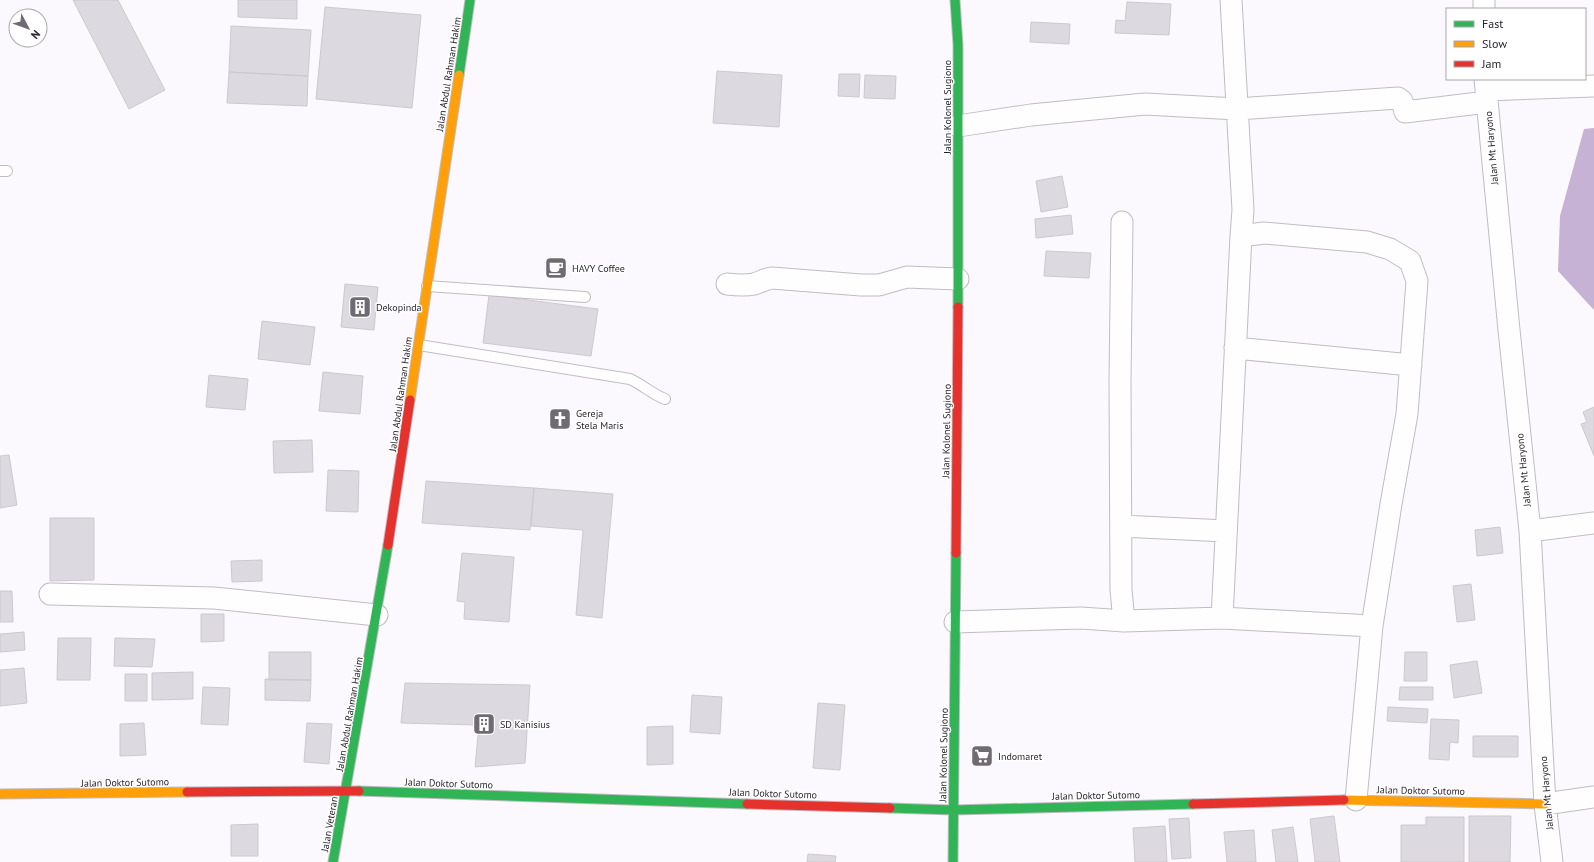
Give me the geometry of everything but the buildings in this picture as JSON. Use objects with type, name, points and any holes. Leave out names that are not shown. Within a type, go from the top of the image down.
[{"type":"street","name":"Jalan Abdul Rahman Hakim","points":[[346,791],[391,530],[470,0]]},
{"type":"street","name":"Jalan Kolonel Sugiono","points":[[953,862],[958,278],[958,46],[955,0]]},
{"type":"street","points":[[1222,618],[1243,210],[1231,0]]},
{"type":"street","points":[[958,126],[1031,115],[1145,104],[1237,109],[1398,98],[1402,100],[1404,112],[1486,90],[1594,86]]},
{"type":"street","name":"Jalan Mt Haryono","points":[[1486,90],[1530,531],[1545,804],[1552,862]]},
{"type":"street","points":[[1122,222],[1120,381],[1121,590],[1124,621]]},
{"type":"street","points":[[1241,236],[1264,233],[1367,242],[1390,249],[1410,261],[1417,281],[1407,414],[1372,626],[1356,800]]},
{"type":"street","points":[[728,284],[742,286],[772,278],[879,285],[907,278],[958,278]]},
{"type":"street","points":[[1235,348],[1411,365]]},
{"type":"street","points":[[1530,531],[1594,523]]},
{"type":"street","points":[[1121,526],[1226,531]]},
{"type":"street","points":[[50,594],[214,598],[377,615]]},
{"type":"street","points":[[956,622],[1081,618],[1124,621],[1222,618],[1372,626]]},
{"type":"street","name":"Jalan Doktor Sutomo","points":[[0,794],[346,791],[953,810],[1356,800],[1545,804]]},
{"type":"street","name":"Jalan Veteran","points":[[334,862],[346,791]]},
{"type":"street","points":[[1545,804],[1594,797]]},
{"type":"lane","points":[[427,286],[586,297]]},
{"type":"lane","points":[[419,345],[630,379],[645,386],[653,394],[665,399]]},
{"type":"shaded area","points":[[1594,128],[1594,310],[1558,271],[1560,216],[1584,129]]},
{"type":"traffic: fast","points":[[459,75],[470,0]]},
{"type":"traffic: fast","points":[[955,0],[958,45],[958,307]]},
{"type":"traffic: fast","points":[[333,862],[388,545]]},
{"type":"traffic: fast","points":[[953,862],[956,553]]},
{"type":"traffic: fast","points":[[359,791],[747,804]]},
{"type":"traffic: fast","points":[[890,808],[953,810],[1193,804]]},
{"type":"traffic: slow","points":[[410,400],[459,75]]},
{"type":"traffic: slow","points":[[0,794],[187,792]]},
{"type":"traffic: slow","points":[[1344,800],[1545,804]]},
{"type":"traffic: jam","points":[[956,553],[958,307]]},
{"type":"traffic: jam","points":[[388,545],[410,400]]},
{"type":"traffic: jam","points":[[187,792],[359,791]]},
{"type":"traffic: jam","points":[[1193,804],[1344,800]]},
{"type":"traffic: jam","points":[[747,804],[890,808]]},
{"type":"place","name":"HAVY Coffee","points":[[556,268]]},
{"type":"place","name":"Dekopinda","points":[[360,307]]},
{"type":"place","name":"Gereja Stela Maris","points":[[560,419]]},
{"type":"place","name":"SD Kanisius","points":[[484,724]]},
{"type":"place","name":"Indomaret","points":[[982,756]]}]
